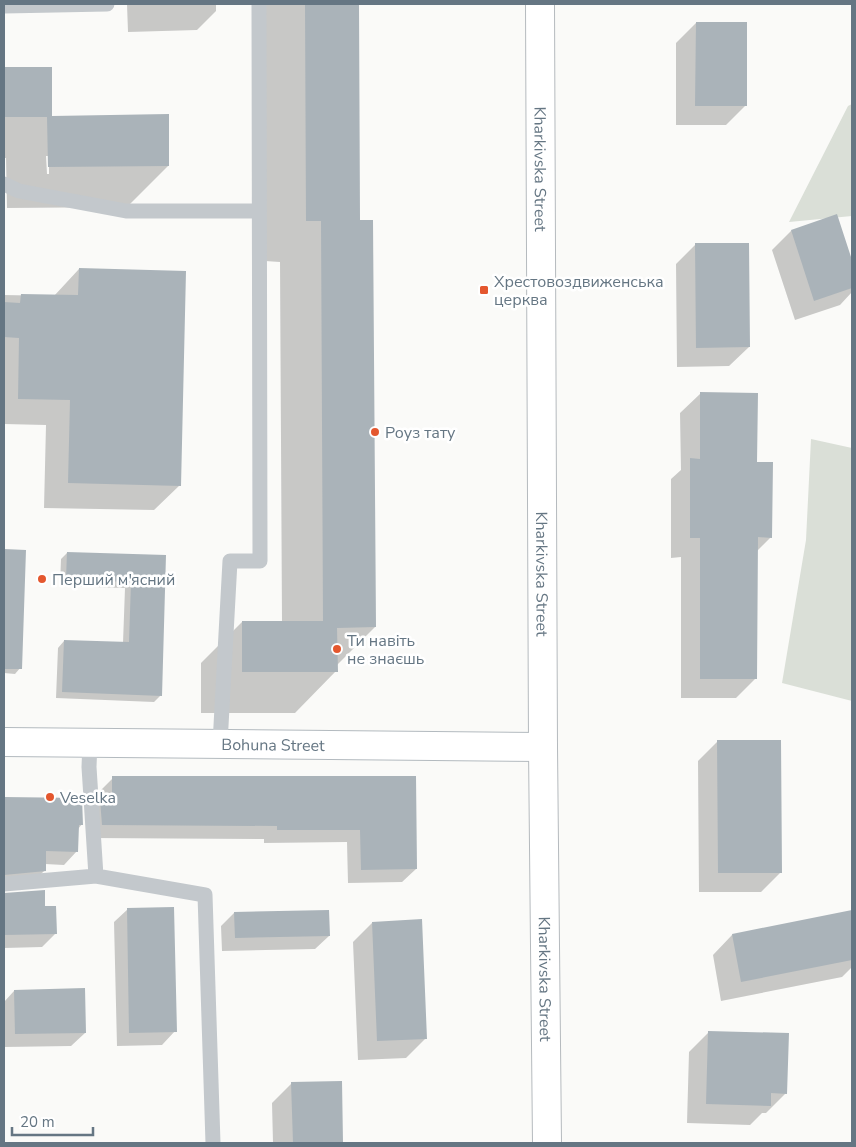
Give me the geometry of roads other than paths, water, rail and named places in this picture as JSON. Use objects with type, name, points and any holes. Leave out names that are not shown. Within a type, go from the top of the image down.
[{"type":"main road","name":"Kharkivska Street","points":[[540,4],[543,747],[547,1143]]},
{"type":"main road","name":"Bohuna Street","points":[[4,742],[543,747]]},
{"type":"lane","points":[[4,6],[107,4]]},
{"type":"lane","points":[[220,744],[230,561],[260,561],[259,4]]},
{"type":"lane","points":[[4,184],[19,191],[126,211],[259,211]]},
{"type":"lane","points":[[90,742],[89,767],[96,876]]},
{"type":"lane","points":[[4,884],[96,876],[205,895],[212,1143]]},
{"type":"place","name":"Хрестовоздвиженська церква","points":[[484,290]]},
{"type":"place","name":"Роуз тату","points":[[375,432]]},
{"type":"place","name":"Перший м'ясний","points":[[42,579]]},
{"type":"place","name":"Ти навіть не знаєшь","points":[[337,649]]},
{"type":"place","name":"Veselka","points":[[50,797]]}]
